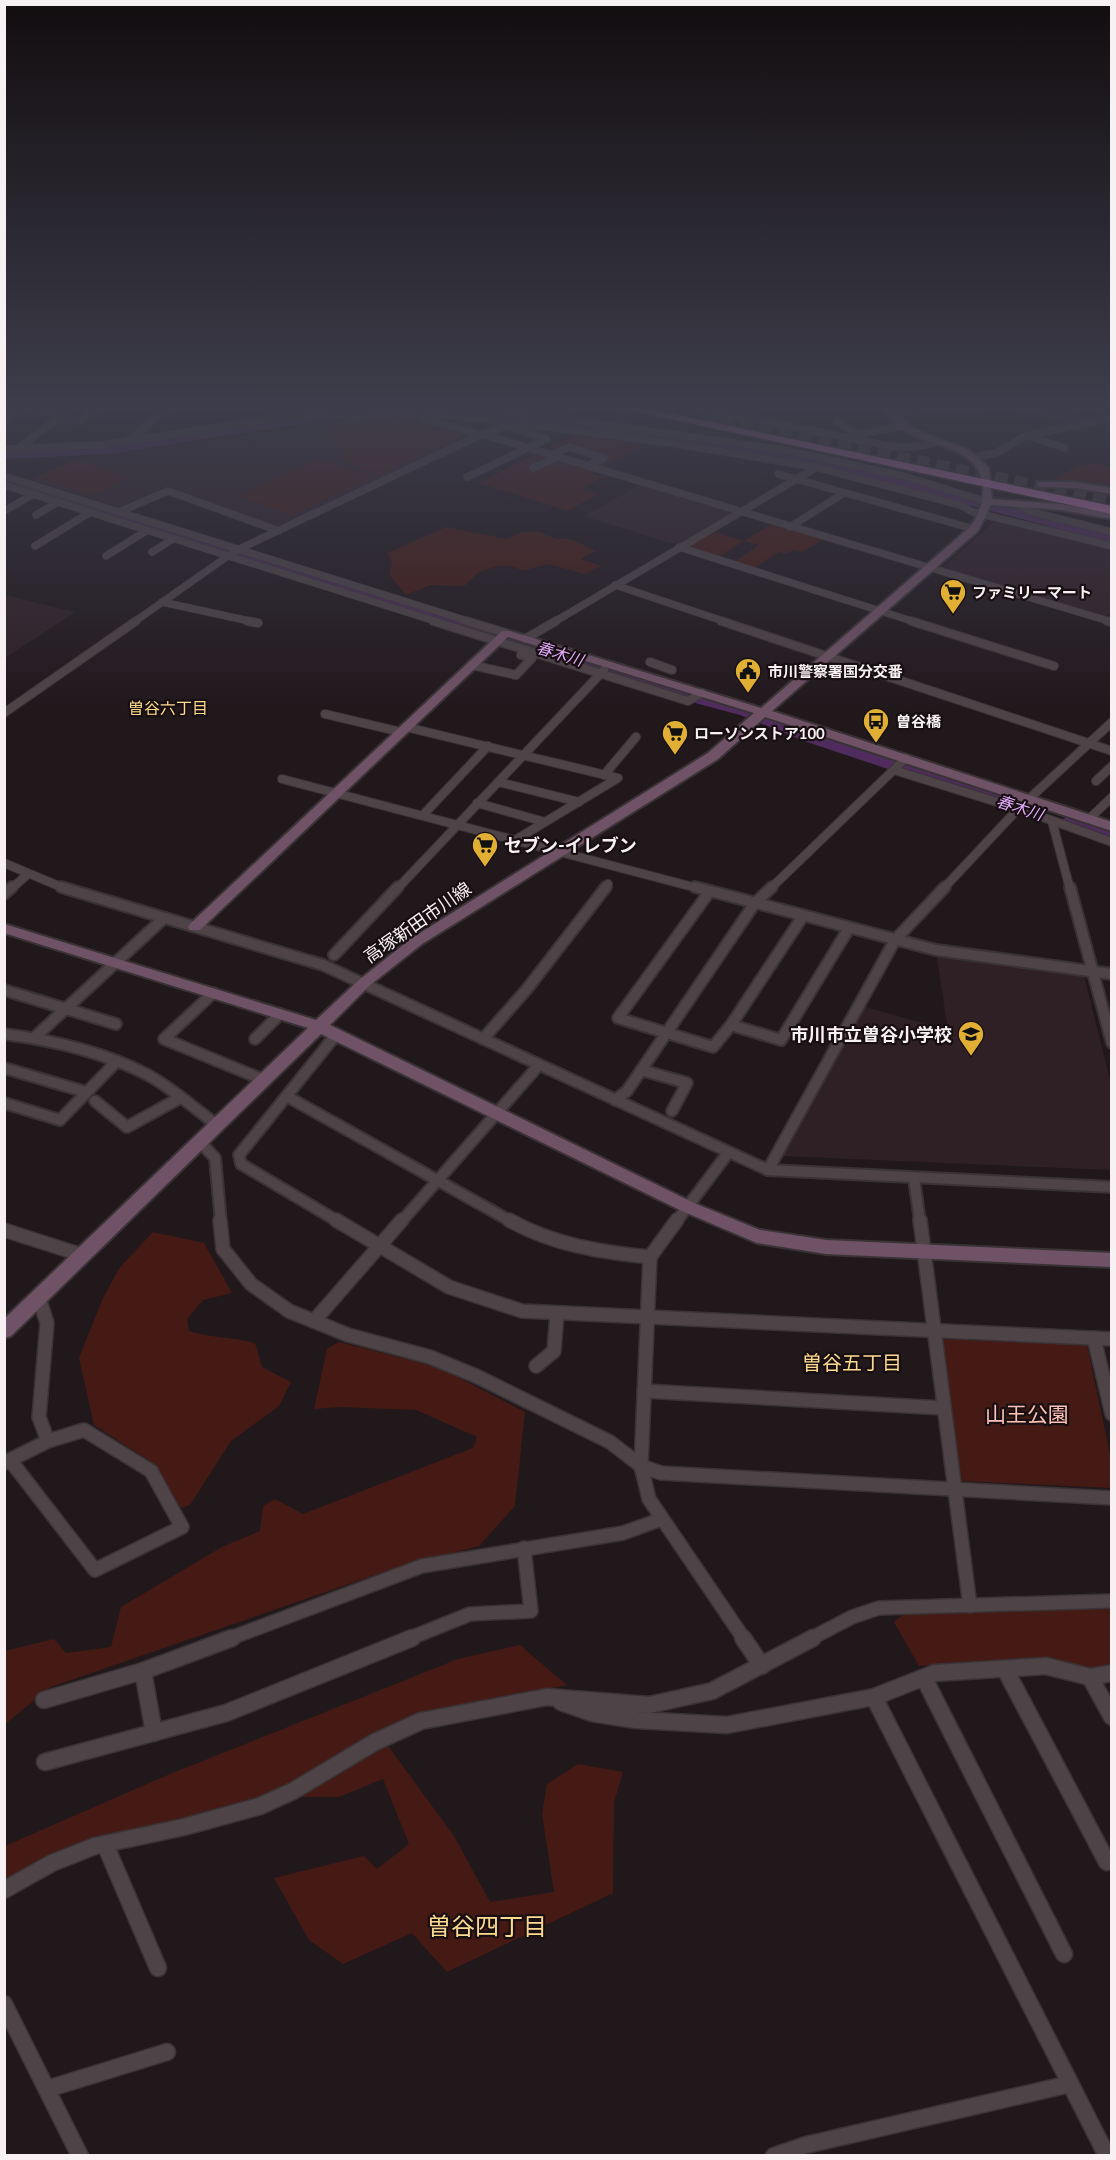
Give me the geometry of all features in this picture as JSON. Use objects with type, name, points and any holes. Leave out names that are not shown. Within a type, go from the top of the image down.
[{"type":"street","points":[[36,515],[46,509]]},
{"type":"street","points":[[77,509],[500,639],[763,715],[899,765],[1021,805],[1112,826]]},
{"type":"street","points":[[109,509],[500,639],[532,658],[516,675],[472,665]]},
{"type":"street","points":[[119,512],[126,509]]},
{"type":"street","points":[[217,509],[279,531]]},
{"type":"street","points":[[6,710],[227,556],[326,509]]},
{"type":"street","points":[[728,509],[1112,622]]},
{"type":"street","points":[[525,639],[744,509]]},
{"type":"street","points":[[790,527],[819,509]]},
{"type":"street","points":[[901,509],[974,529]]},
{"type":"street","points":[[986,509],[1112,546]]},
{"type":"street","name":"高塚新田市川線","points":[[4,1331],[264,1080],[328,1031],[364,983],[417,941],[713,756],[930,569],[974,529],[986,509]]},
{"type":"street","points":[[1026,509],[1112,532]]},
{"type":"street","points":[[1071,509],[1112,516]]},
{"type":"street","points":[[35,546],[89,513]]},
{"type":"street","points":[[108,530],[120,523]]},
{"type":"street","points":[[106,556],[146,531]]},
{"type":"street","points":[[152,552],[172,539]]},
{"type":"street","points":[[679,547],[1054,666]]},
{"type":"street","points":[[615,585],[1112,751]]},
{"type":"street","points":[[162,602],[258,623]]},
{"type":"street","points":[[195,927],[500,639],[525,639],[605,669]]},
{"type":"street","points":[[650,662],[672,670]]},
{"type":"street","points":[[334,955],[605,669]]},
{"type":"street","points":[[325,714],[489,746],[618,778],[518,839]]},
{"type":"street","points":[[768,1170],[896,940],[1021,805],[1112,722]]},
{"type":"street","points":[[604,775],[636,737]]},
{"type":"street","points":[[423,815],[489,746]]},
{"type":"street","points":[[615,1100],[627,1091],[755,903],[899,765]]},
{"type":"street","points":[[1096,781],[1112,766]]},
{"type":"street","points":[[282,780],[518,839],[953,954],[1112,974]]},
{"type":"street","points":[[498,782],[579,802]]},
{"type":"street","points":[[1089,819],[1112,797]]},
{"type":"street","points":[[477,803],[545,822]]},
{"type":"street","points":[[1021,805],[1052,821],[1112,842]]},
{"type":"street","points":[[1052,821],[1112,1043]]},
{"type":"street","points":[[4,863],[51,884],[323,965],[768,1170],[1112,1187]]},
{"type":"street","points":[[4,894],[28,874]]},
{"type":"street","points":[[483,1039],[526,989],[608,884]]},
{"type":"street","points":[[710,891],[618,1018],[713,1047],[731,1025],[803,916]]},
{"type":"street","points":[[34,1038],[164,918]]},
{"type":"street","points":[[4,928],[328,1031],[688,1208],[757,1236],[797,1244],[1112,1260]]},
{"type":"street","points":[[731,1025],[781,1040],[849,928]]},
{"type":"street","points":[[4,990],[116,1024]]},
{"type":"street","points":[[213,993],[164,1039],[264,1080]]},
{"type":"street","points":[[255,1039],[280,1014]]},
{"type":"street","points":[[328,1031],[288,1097],[239,1155],[241,1164],[449,1287],[522,1311],[1112,1339]]},
{"type":"street","points":[[4,1034],[34,1038],[117,1061],[148,1075],[178,1099],[217,1125]]},
{"type":"street","points":[[4,1103],[60,1120],[117,1061]]},
{"type":"street","points":[[314,1321],[539,1065]]},
{"type":"street","points":[[4,1068],[86,1092]]},
{"type":"street","points":[[641,1070],[687,1083],[672,1111]]},
{"type":"street","points":[[288,1097],[528,1231],[594,1251],[650,1257]]},
{"type":"street","points":[[95,1101],[127,1127],[178,1099]]},
{"type":"street","points":[[200,1142],[216,1158],[223,1249],[251,1284],[289,1311],[348,1335],[430,1357],[476,1376],[610,1442],[641,1466],[661,1473],[1112,1498]]},
{"type":"street","points":[[728,1153],[650,1257],[641,1466],[649,1499],[762,1666]]},
{"type":"street","points":[[914,1178],[970,1606]]},
{"type":"street","points":[[4,1230],[82,1255]]},
{"type":"street","points":[[39,1298],[47,1323],[39,1417],[48,1441]]},
{"type":"street","points":[[536,1366],[554,1351],[557,1313]]},
{"type":"street","points":[[1094,1338],[1112,1414]]},
{"type":"street","points":[[644,1391],[943,1408]]},
{"type":"street","points":[[84,1430],[114,1451],[151,1471],[182,1527],[95,1570],[7,1462],[48,1441],[84,1430]]},
{"type":"street","points":[[44,1700],[143,1671],[422,1566],[623,1533],[662,1519]]},
{"type":"street","points":[[45,1762],[226,1713],[470,1614],[531,1611],[524,1548]]},
{"type":"street","points":[[4,1890],[52,1863],[105,1844],[174,1830],[260,1806],[292,1791],[375,1742],[421,1721],[547,1697],[649,1705],[712,1691],[852,1617],[879,1608],[1112,1600]]},
{"type":"street","points":[[547,1697],[592,1713],[690,1725],[727,1725],[874,1697],[935,1674],[1046,1666],[1090,1677],[1112,1673]]},
{"type":"street","points":[[1005,1669],[1107,1862],[1112,1860]]},
{"type":"street","points":[[143,1671],[154,1732]]},
{"type":"street","points":[[1090,1677],[1112,1717]]},
{"type":"street","points":[[924,1678],[1064,1954]]},
{"type":"street","points":[[874,1697],[1107,2156]]},
{"type":"street","points":[[105,1844],[158,1968]]},
{"type":"street","points":[[4,2004],[80,2156]]},
{"type":"street","points":[[47,2089],[167,2052]]},
{"type":"street","points":[[774,2156],[806,2145],[1070,2084]]},
{"type":"shaded area","points":[[223,509],[317,509],[276,528]]},
{"type":"shaded area","points":[[597,509],[724,509],[735,512],[683,543],[669,543],[584,516]]},
{"type":"shaded area","points":[[996,520],[1111,548],[1111,612],[1105,618],[942,568]]},
{"type":"shaded area","points":[[5,595],[74,612],[74,613],[5,658]]},
{"type":"shaded area","name":"市川市立曽谷小学校","points":[[936,953],[1084,976],[1111,1084],[1111,1170],[782,1156],[865,1007],[948,1030]]},
{"type":"green space","points":[[273,509],[305,509],[291,515]]},
{"type":"green space","points":[[773,523],[824,539],[802,552],[793,550],[786,554],[779,552],[753,569],[733,563],[759,545],[744,541]]},
{"type":"green space","points":[[446,527],[506,539],[522,532],[539,532],[556,539],[570,539],[596,551],[581,559],[601,566],[584,574],[548,564],[523,571],[512,566],[497,566],[479,572],[464,586],[430,585],[406,595],[389,574],[392,562],[387,553]]},
{"type":"green space","points":[[711,531],[744,541],[717,558],[685,547]]},
{"type":"green space","points":[[153,1232],[204,1243],[232,1293],[203,1300],[187,1319],[189,1331],[255,1343],[262,1367],[291,1382],[279,1406],[231,1441],[190,1505],[181,1508],[153,1463],[94,1425],[79,1358],[103,1298],[120,1267]]},
{"type":"green space","name":"山王公園","points":[[942,1339],[1087,1345],[1111,1459],[1111,1488],[962,1481]]},
{"type":"green space","points":[[339,1342],[438,1367],[525,1412],[515,1506],[479,1546],[381,1573],[51,1687],[5,1724],[5,1651],[54,1639],[66,1653],[111,1647],[121,1607],[222,1547],[260,1531],[263,1506],[275,1499],[303,1514],[473,1448],[477,1437],[416,1410],[340,1407],[314,1409],[327,1349]]},
{"type":"green space","points":[[1111,1609],[1111,1666],[1090,1671],[1036,1659],[919,1666],[894,1622],[905,1613]]},
{"type":"green space","points":[[520,1645],[567,1685],[447,1710],[377,1731],[454,1836],[490,1902],[554,1892],[542,1814],[547,1784],[578,1764],[623,1772],[614,1802],[613,1893],[447,1972],[412,1933],[343,1964],[309,1940],[274,1878],[364,1856],[377,1869],[409,1844],[383,1779],[339,1797],[258,1797],[53,1853],[5,1886],[5,1846],[170,1774],[458,1659]]},
{"type":"waterway","name":"春木川","points":[[93,509],[676,692],[747,711],[790,726],[814,738],[997,799]]},
{"type":"waterway","points":[[1001,509],[1112,538]]},
{"type":"waterway","name":"春木川","points":[[1069,823],[1112,837]]},
{"type":"place","name":"ファミリーマート","points":[[953,615]]},
{"type":"place","name":"市川警察署国分交番","points":[[748,694]]},
{"type":"place","name":"曽谷橋","points":[[876,744]]},
{"type":"place","name":"ローソンストア100","points":[[675,756]]},
{"type":"place","name":"セブン-イレブン","points":[[485,868]]},
{"type":"place","name":"市川市立曽谷小学校","points":[[971,1057]]},
{"type":"district","name":"曽谷六丁目","points":[[168,707]]},
{"type":"district","name":"曽谷五丁目","points":[[852,1362]]},
{"type":"district","name":"曽谷四丁目","points":[[487,1925]]}]
